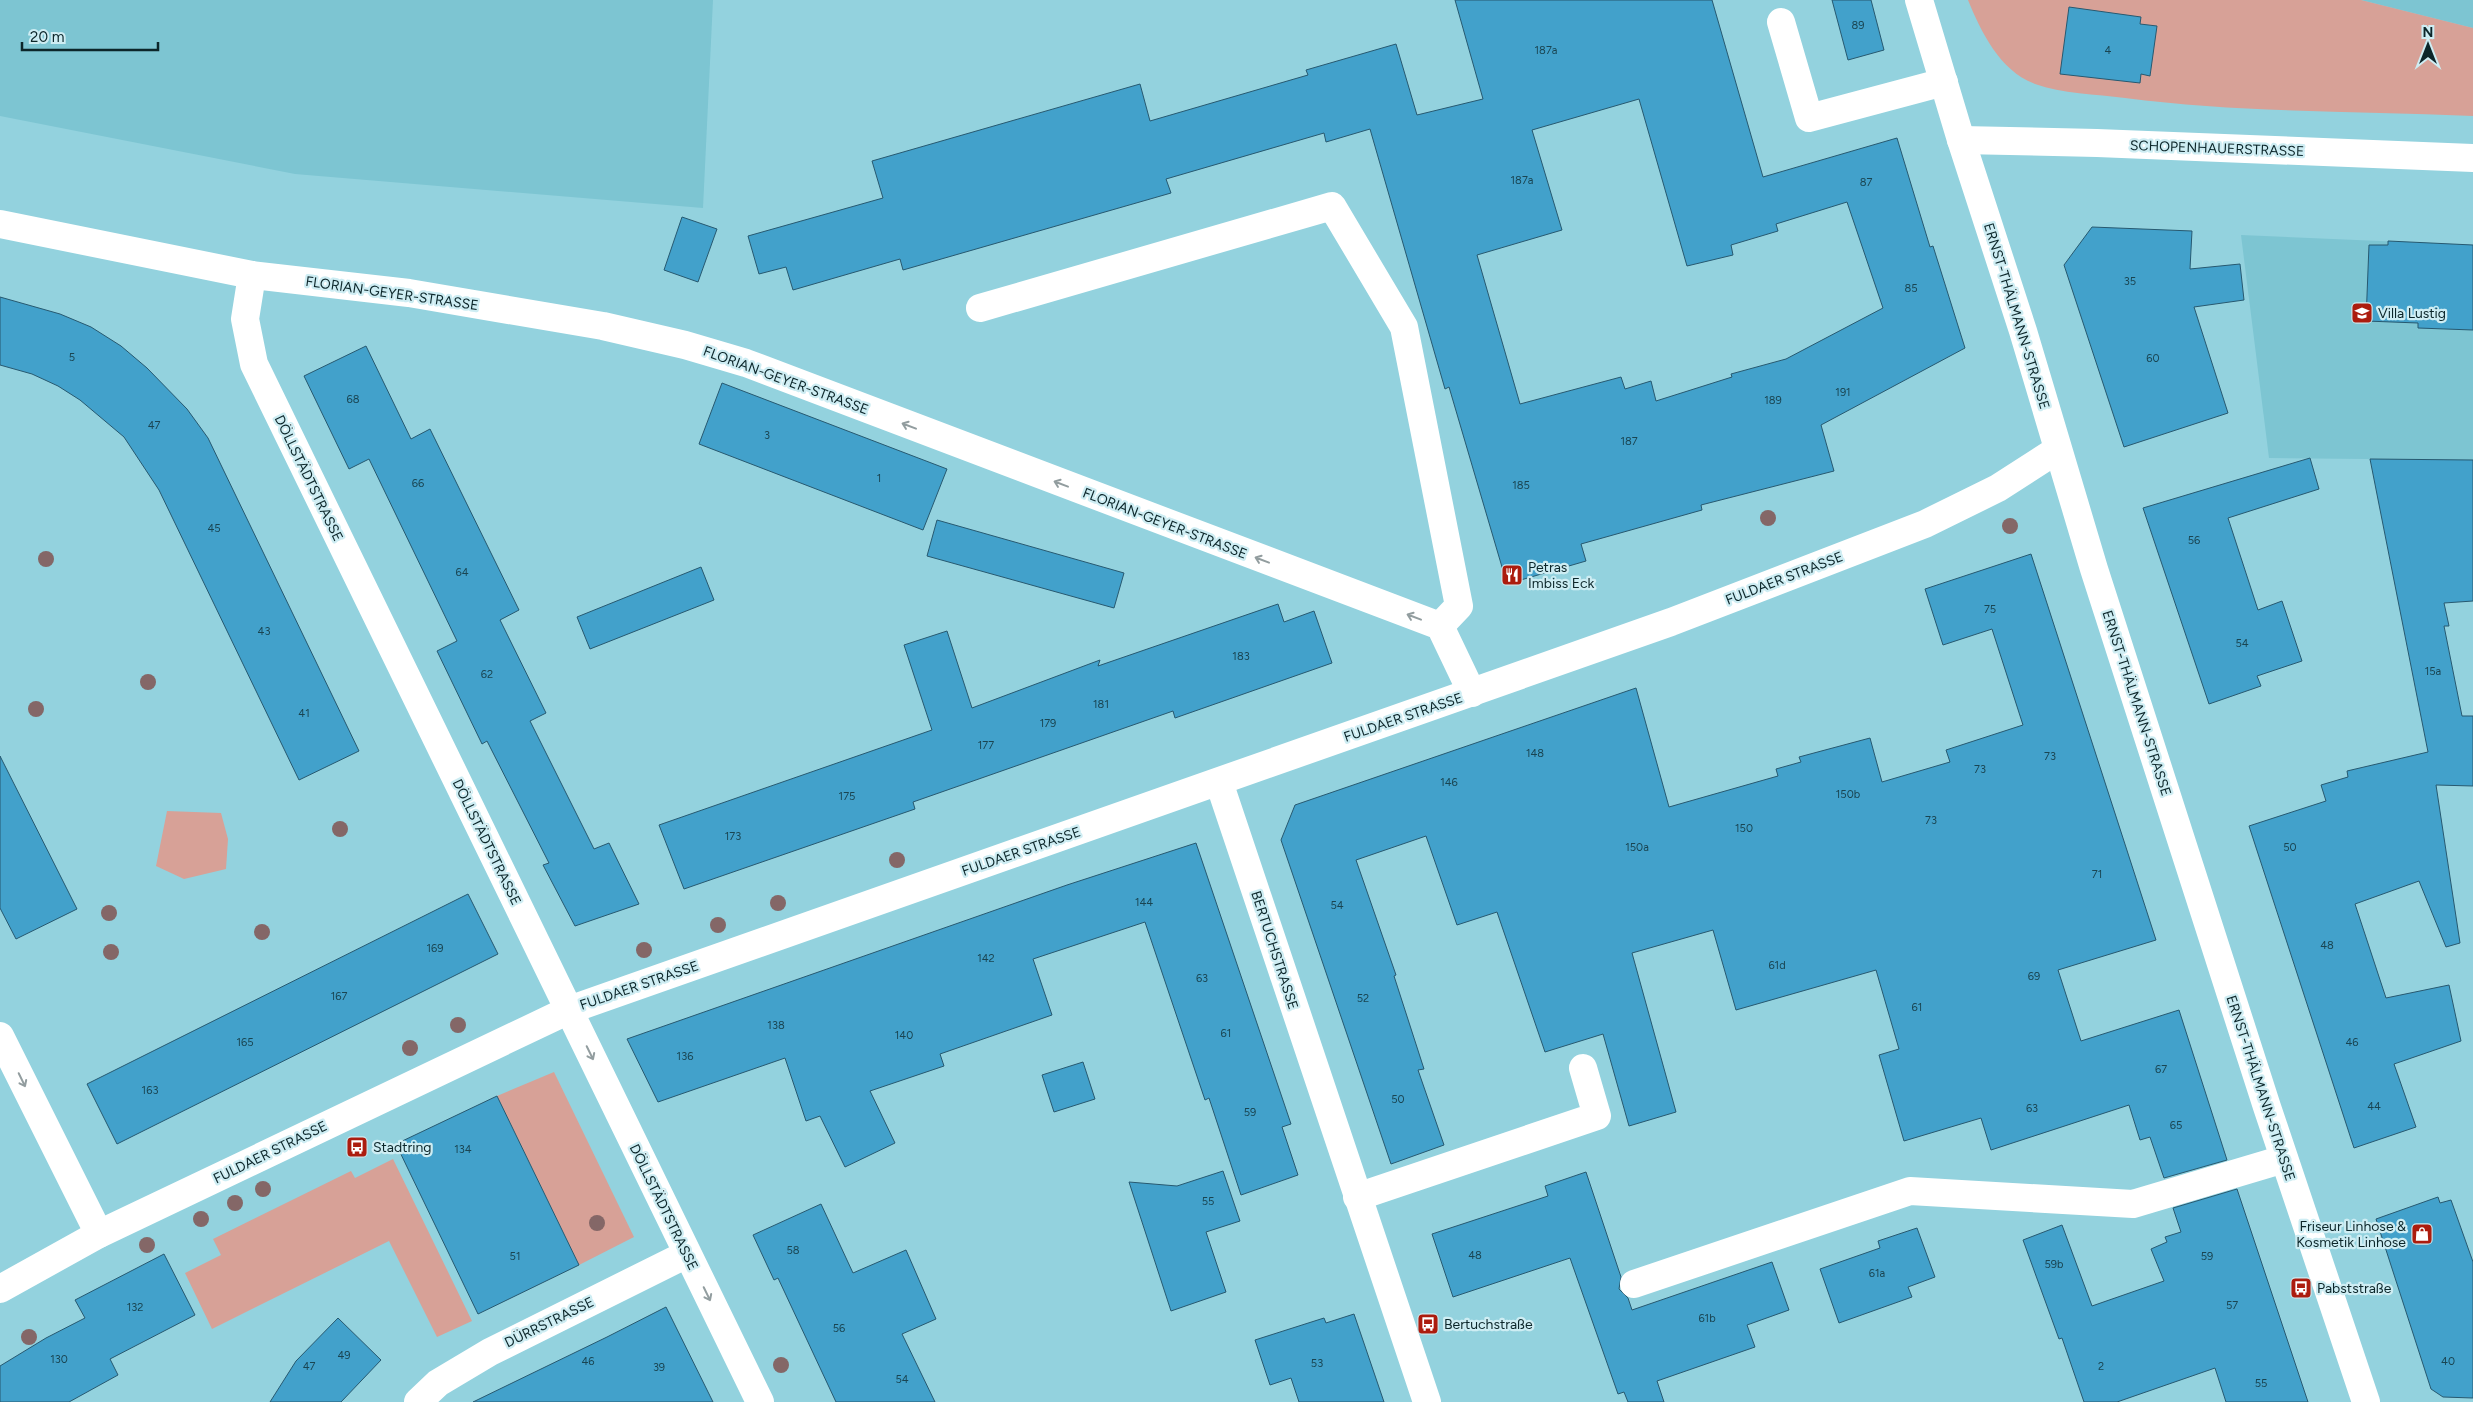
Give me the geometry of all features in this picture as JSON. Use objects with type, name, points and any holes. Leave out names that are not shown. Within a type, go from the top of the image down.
[{"type":"street","name":"ERNST-THÄLMANN-STRASSE","points":[[1919,0],[1961,140],[2012,296],[2094,569],[2284,1159],[2366,1402]]},
{"type":"street","points":[[1781,22],[1809,118],[1944,82]]},
{"type":"street","name":"SCHOPENHAUERSTRASSE","points":[[1961,140],[2097,142],[2473,158]]},
{"type":"street","points":[[980,308],[1332,206],[1404,327],[1459,606],[1440,626],[1472,693]]},
{"type":"street","name":"FLORIAN-GEYER-STRASSE","points":[[0,224],[252,275],[409,293],[603,326],[693,347],[746,363],[1440,626]]},
{"type":"street","name":"DÖLLSTÄDTSTRASSE","points":[[252,275],[245,319],[254,364],[686,1254],[760,1402]]},
{"type":"street","name":"FULDAER STRASSE","points":[[0,1289],[99,1234],[569,1010],[1671,622],[1925,524],[1998,488],[2057,450]]},
{"type":"street","name":"BERTUCHSTRASSE","points":[[1219,782],[1427,1402]]},
{"type":"street","points":[[0,1036],[99,1234]]},
{"type":"street","points":[[1357,1197],[1597,1116],[1583,1068]]},
{"type":"street","points":[[1634,1284],[1910,1191],[2133,1204],[2284,1159]]},
{"type":"street","name":"DÜRRSTRASSE","points":[[418,1402],[438,1383],[490,1352],[686,1254]]},
{"type":"shaded area","points":[[0,0],[713,0],[703,208],[295,174],[0,116]]},
{"type":"shaded area","points":[[1968,0],[2361,0],[2473,28],[2473,116],[2255,109],[2168,103],[2056,90],[2035,84],[2023,78],[2002,60],[1979,25]]},
{"type":"shaded area","points":[[2361,0],[2473,0],[2473,28]]},
{"type":"shaded area","name":"Villa Lustig","points":[[2241,235],[2473,245],[2473,460],[2269,458]]},
{"type":"shaded area","points":[[167,811],[221,813],[228,839],[226,869],[184,879],[156,866]]},
{"type":"shaded area","points":[[554,1072],[634,1237],[579,1265],[497,1096]]},
{"type":"shaded area","points":[[393,1159],[472,1321],[437,1337],[389,1241],[212,1329],[185,1273],[221,1255],[213,1239],[351,1171],[355,1178]]},
{"type":"building","points":[[1455,0],[1712,0],[1763,177],[1897,138],[1930,247],[1933,246],[1965,348],[1821,425],[1834,471],[1701,505],[1702,510],[1581,544],[1586,561],[1507,584],[1449,387],[1445,389],[1370,129],[1326,142],[1324,133],[1166,179],[1171,193],[903,270],[900,259],[793,290],[786,267],[759,274],[748,236],[883,198],[872,161],[1140,84],[1150,121],[1308,75],[1306,70],[1396,44],[1417,115],[1483,99]],"holes":[[[1639,99],[1687,266],[1733,255],[1731,245],[1778,231],[1776,224],[1847,202],[1883,308],[1786,359],[1731,374],[1732,377],[1656,401],[1651,381],[1625,389],[1621,377],[1520,404],[1477,255],[1562,230],[1532,130]]]},
{"type":"building","points":[[1832,0],[1871,0],[1884,50],[1848,60]]},
{"type":"building","points":[[2069,7],[2141,17],[2140,24],[2157,26],[2150,76],[2141,74],[2140,83],[2060,74]]},
{"type":"building","points":[[682,217],[717,229],[698,282],[664,270]]},
{"type":"building","points":[[2092,227],[2192,231],[2190,269],[2240,264],[2244,300],[2194,307],[2228,413],[2124,447],[2064,265]]},
{"type":"building","points":[[2388,241],[2473,245],[2473,330],[2418,328],[2418,323],[2366,321],[2369,245],[2388,245]]},
{"type":"building","points":[[0,297],[60,314],[91,327],[121,346],[147,368],[187,409],[208,438],[359,751],[299,780],[159,490],[124,437],[80,400],[58,386],[32,374],[0,365]]},
{"type":"building","points":[[366,346],[411,439],[430,429],[519,610],[500,620],[546,713],[530,721],[594,849],[609,843],[639,904],[575,926],[543,865],[549,863],[487,741],[482,744],[437,651],[457,641],[369,459],[349,469],[304,376]]},
{"type":"building","points":[[722,383],[947,469],[923,530],[699,444]]},
{"type":"building","points":[[2310,458],[2319,489],[2228,518],[2258,610],[2282,601],[2302,661],[2257,676],[2261,686],[2209,704],[2143,508]]},
{"type":"building","points":[[2370,459],[2473,460],[2473,601],[2444,603],[2449,626],[2444,626],[2462,716],[2473,716],[2473,786],[2436,785],[2460,943],[2446,947],[2419,881],[2355,904],[2386,998],[2449,985],[2461,1041],[2394,1064],[2416,1127],[2354,1148],[2249,826],[2326,801],[2321,785],[2348,777],[2347,771],[2428,752]]},
{"type":"building","points":[[937,520],[1124,573],[1114,608],[927,556]]},
{"type":"building","points":[[2031,554],[2156,940],[2058,970],[2081,1041],[2179,1010],[2227,1160],[2164,1178],[2150,1137],[2140,1140],[2129,1105],[1991,1150],[1981,1118],[1904,1141],[1879,1055],[1899,1049],[1876,970],[1736,1010],[1713,930],[1632,953],[1676,1112],[1629,1126],[1603,1034],[1545,1052],[1497,912],[1457,925],[1426,836],[1356,860],[1396,975],[1394,976],[1424,1069],[1418,1070],[1444,1145],[1391,1164],[1281,840],[1295,805],[1636,688],[1669,807],[1778,776],[1776,769],[1801,762],[1799,757],[1870,738],[1882,782],[1950,762],[1946,750],[2023,725],[1992,629],[1943,645],[1925,589]]},
{"type":"building","points":[[701,567],[714,600],[590,649],[577,617]]},
{"type":"building","points":[[1278,604],[1284,622],[1314,611],[1332,663],[1175,718],[1173,711],[913,802],[915,809],[684,889],[659,825],[932,730],[904,645],[947,631],[972,708],[1100,660],[1098,666]]},
{"type":"building","points":[[0,756],[77,909],[16,939],[0,908]]},
{"type":"building","points":[[1196,843],[1291,1124],[1282,1127],[1298,1175],[1241,1195],[1209,1098],[1205,1100],[1145,922],[1033,959],[1052,1015],[940,1054],[944,1066],[870,1091],[895,1143],[845,1167],[820,1116],[806,1121],[785,1058],[658,1102],[627,1039],[1067,885]]},
{"type":"building","points":[[468,894],[498,954],[117,1144],[87,1084]]},
{"type":"building","points":[[1083,1062],[1095,1099],[1054,1112],[1042,1075]]},
{"type":"building","points":[[497,1096],[579,1265],[478,1314],[396,1144]]},
{"type":"building","points":[[1223,1171],[1240,1221],[1206,1232],[1226,1292],[1171,1311],[1129,1182],[1177,1186]]},
{"type":"building","points":[[1586,1172],[1621,1277],[1619,1289],[1628,1298],[1632,1310],[1772,1262],[1789,1310],[1747,1325],[1755,1347],[1657,1381],[1664,1402],[1628,1402],[1624,1392],[1618,1394],[1570,1258],[1453,1297],[1432,1234],[1548,1196],[1545,1186]]},
{"type":"building","points":[[2237,1189],[2308,1402],[2226,1402],[2215,1368],[2117,1402],[2084,1402],[2062,1338],[2059,1339],[2023,1240],[2062,1225],[2092,1306],[2164,1281],[2151,1249],[2167,1242],[2165,1237],[2181,1232],[2173,1208]]},
{"type":"building","points":[[2438,1197],[2440,1203],[2451,1200],[2473,1262],[2473,1398],[2443,1397],[2431,1389],[2376,1219]]},
{"type":"building","points":[[821,1204],[853,1273],[906,1250],[936,1319],[902,1334],[935,1402],[836,1402],[778,1278],[774,1280],[753,1235]]},
{"type":"building","points":[[1917,1228],[1935,1277],[1908,1287],[1912,1297],[1839,1323],[1820,1269],[1880,1248],[1878,1241]]},
{"type":"building","points":[[164,1254],[195,1315],[110,1359],[118,1375],[69,1402],[0,1402],[0,1366],[46,1338],[85,1318],[75,1300]]},
{"type":"building","points":[[666,1307],[713,1402],[473,1402],[607,1337]]},
{"type":"building","points":[[1354,1314],[1384,1402],[1299,1402],[1291,1378],[1270,1385],[1255,1340],[1324,1318],[1326,1323]]},
{"type":"building","points":[[338,1318],[381,1360],[341,1402],[270,1402],[296,1361]]},
{"type":"place","name":"Villa Lustig","points":[[2362,313]]},
{"type":"place","name":"Petras Imbiss Eck","points":[[1512,575]]},
{"type":"place","name":"Stadtring","points":[[357,1147]]},
{"type":"place","name":"Friseur Linhose & Kosmetik Linhose","points":[[2422,1234]]},
{"type":"place","name":"Pabststraße","points":[[2301,1288]]},
{"type":"place","name":"Bertuchstraße","points":[[1428,1324]]}]
